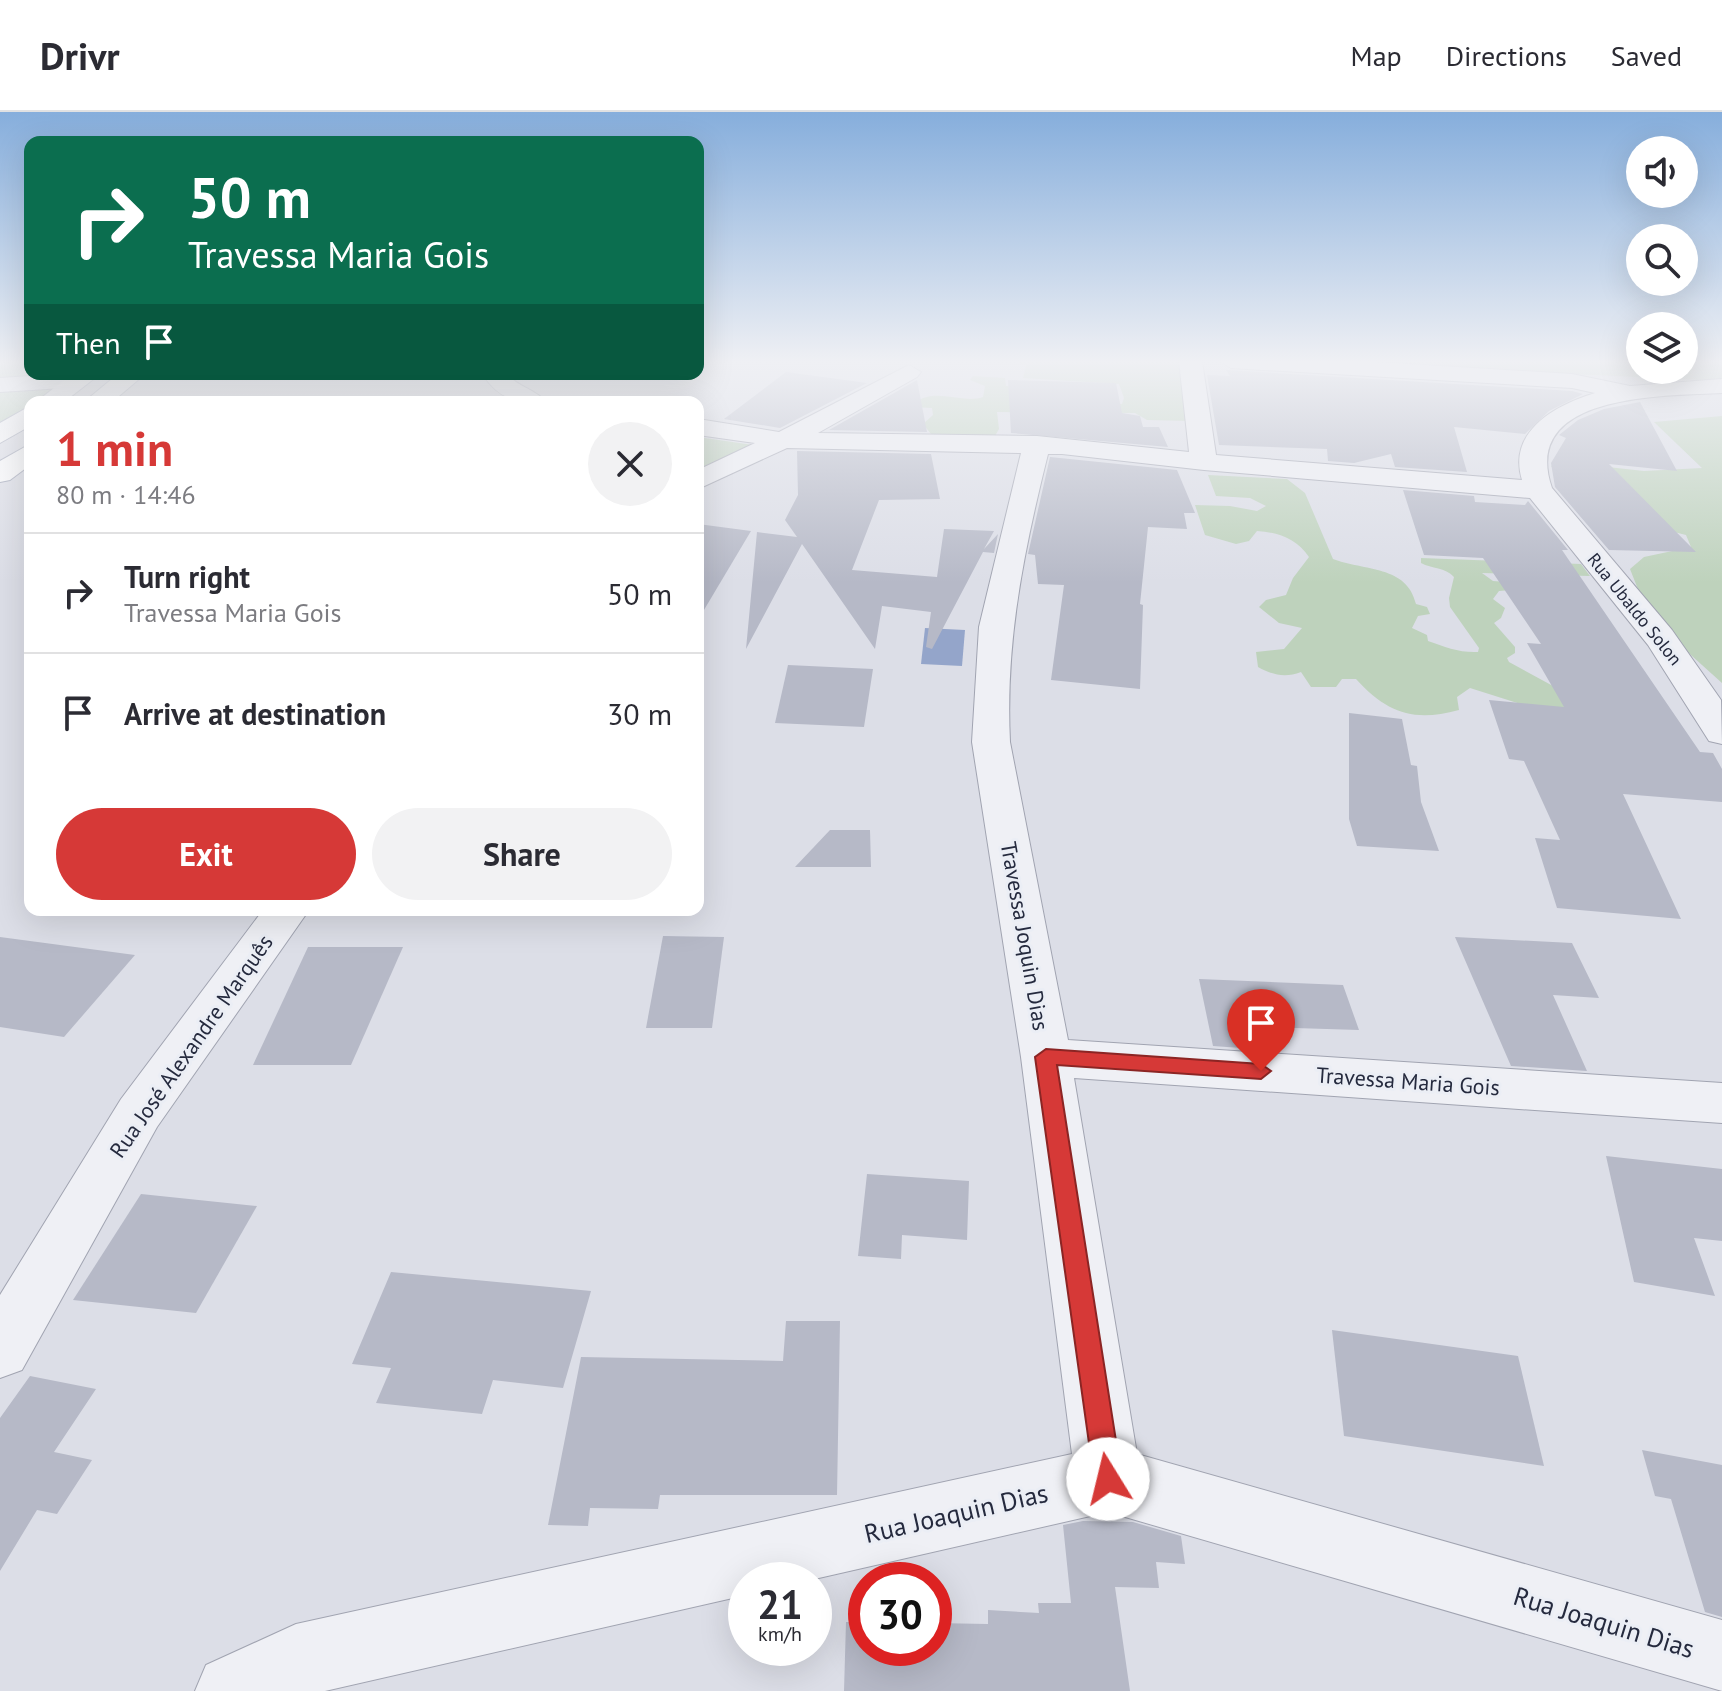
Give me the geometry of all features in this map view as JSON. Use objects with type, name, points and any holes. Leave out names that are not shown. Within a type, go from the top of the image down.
[{"type":"main road","points":[[1,473],[24,456]]},
{"type":"street","points":[[748,435],[783,440],[1037,444],[1204,462],[1539,490],[1532,467],[1543,435]]},
{"type":"street","points":[[704,478],[793,435]]},
{"type":"street","points":[[1200,435],[1204,462]]},
{"type":"street","name":"Travessa Joquin Dias","points":[[1037,444],[994,626],[988,692],[991,742],[1046,1057],[1108,1479]]},
{"type":"street","name":"Rua Ubaldo Solon","points":[[1539,490],[1711,693],[1722,733]]},
{"type":"street","name":"Rua José Alexandre Marquês","points":[[0,1350],[139,1113],[283,916]]},
{"type":"street","name":"Travessa Maria Gois","points":[[1046,1057],[1722,1103]]},
{"type":"street","name":"Rua Joaquin Dias","points":[[232,1691],[296,1661],[1108,1479],[1722,1657]]},
{"type":"green space","points":[[1667,435],[1722,435],[1722,683],[1662,629],[1645,607],[1630,569],[1644,557],[1691,547],[1686,535],[1638,523],[1557,474],[1551,466],[1562,462],[1644,471],[1702,468]]},
{"type":"green space","points":[[704,438],[760,446],[704,475]]},
{"type":"green space","points":[[1208,475],[1287,479],[1305,493],[1333,559],[1383,571],[1404,582],[1416,604],[1427,607],[1430,614],[1418,616],[1412,628],[1427,635],[1428,641],[1465,652],[1478,652],[1479,648],[1450,607],[1454,577],[1447,571],[1421,563],[1421,558],[1581,564],[1590,576],[1482,573],[1493,581],[1506,582],[1511,590],[1499,591],[1493,599],[1505,608],[1501,618],[1494,623],[1515,647],[1515,653],[1507,658],[1509,662],[1553,686],[1566,703],[1563,711],[1552,714],[1470,688],[1457,697],[1459,710],[1415,715],[1379,700],[1356,679],[1342,679],[1336,687],[1311,687],[1301,672],[1279,675],[1258,667],[1256,652],[1284,649],[1302,628],[1279,623],[1259,607],[1266,600],[1286,595],[1293,578],[1309,557],[1293,541],[1272,533],[1257,531],[1249,541],[1236,544],[1205,535],[1195,505],[1257,511],[1266,506],[1250,498],[1216,496]]},
{"type":"water","points":[[925,628],[965,630],[962,666],[921,664]]},
{"type":"building","points":[[1030,435],[1162,435],[1168,447]]},
{"type":"building","points":[[1217,435],[1456,435],[1467,472],[1395,467],[1391,454],[1354,463],[1328,461],[1327,449],[1219,445]]},
{"type":"building","points":[[1559,435],[1658,435],[1677,471],[1609,464],[1696,552],[1609,550],[1555,487],[1551,463],[1566,438]]},
{"type":"building","points":[[797,451],[931,454],[940,499],[879,500],[852,570],[937,577],[944,529],[994,531],[984,549],[998,534],[994,553],[983,552],[932,649],[926,647],[931,612],[882,606],[875,649],[802,544],[746,649],[757,532],[797,537],[785,520],[798,495]]},
{"type":"building","points":[[1050,457],[1177,470],[1195,513],[1184,513],[1187,529],[1148,527],[1140,604],[1143,605],[1140,689],[1051,680],[1064,585],[1038,584],[1035,555],[1028,554]]},
{"type":"building","points":[[1403,490],[1474,496],[1475,502],[1525,505],[1528,501],[1568,550],[1562,550],[1700,752],[1713,753],[1722,769],[1722,802],[1623,794],[1681,919],[1557,908],[1535,838],[1560,840],[1524,761],[1509,759],[1489,700],[1564,707],[1527,643],[1541,644],[1483,558],[1424,555]]},
{"type":"building","points":[[704,525],[751,531],[704,610]]},
{"type":"building","points":[[788,665],[873,669],[864,727],[775,723]]},
{"type":"building","points":[[1349,713],[1402,719],[1411,765],[1417,766],[1421,802],[1439,851],[1357,846],[1349,819]]},
{"type":"building","points":[[830,830],[870,830],[871,867],[795,867]]},
{"type":"building","points":[[663,936],[724,937],[712,1028],[646,1028]]},
{"type":"building","points":[[0,937],[135,955],[64,1037],[0,1027]]},
{"type":"building","points":[[1455,937],[1572,943],[1599,998],[1553,995],[1587,1071],[1511,1066]]},
{"type":"building","points":[[308,947],[403,947],[351,1065],[253,1065]]},
{"type":"building","points":[[1199,979],[1343,985],[1359,1030],[1265,1027],[1270,1050],[1213,1046]]},
{"type":"building","points":[[1606,1156],[1722,1169],[1722,1241],[1694,1238],[1715,1296],[1634,1282]]},
{"type":"building","points":[[867,1174],[969,1181],[967,1240],[902,1235],[901,1259],[858,1256]]},
{"type":"building","points":[[141,1194],[257,1206],[196,1313],[73,1300]]},
{"type":"building","points":[[391,1272],[591,1291],[563,1388],[493,1380],[482,1414],[376,1403],[391,1368],[352,1364]]},
{"type":"building","points":[[786,1321],[840,1321],[837,1495],[660,1495],[658,1509],[590,1508],[588,1526],[548,1525],[581,1357],[783,1361]]},
{"type":"building","points":[[1332,1330],[1518,1356],[1544,1466],[1344,1436]]},
{"type":"building","points":[[30,1376],[96,1389],[54,1452],[92,1460],[57,1514],[37,1510],[0,1571],[0,1418]]},
{"type":"building","points":[[1642,1450],[1722,1465],[1722,1617],[1705,1612],[1671,1499],[1655,1496]]},
{"type":"building","points":[[1083,1521],[1133,1522],[1181,1536],[1185,1564],[1156,1562],[1159,1588],[1115,1587],[1130,1691],[844,1691],[846,1622],[848,1666],[952,1666],[952,1623],[988,1624],[988,1610],[1039,1613],[1038,1603],[1071,1603],[1063,1525]]},
{"type":"route","points":[[1108,1479],[1046,1057],[1261,1071]]}]
